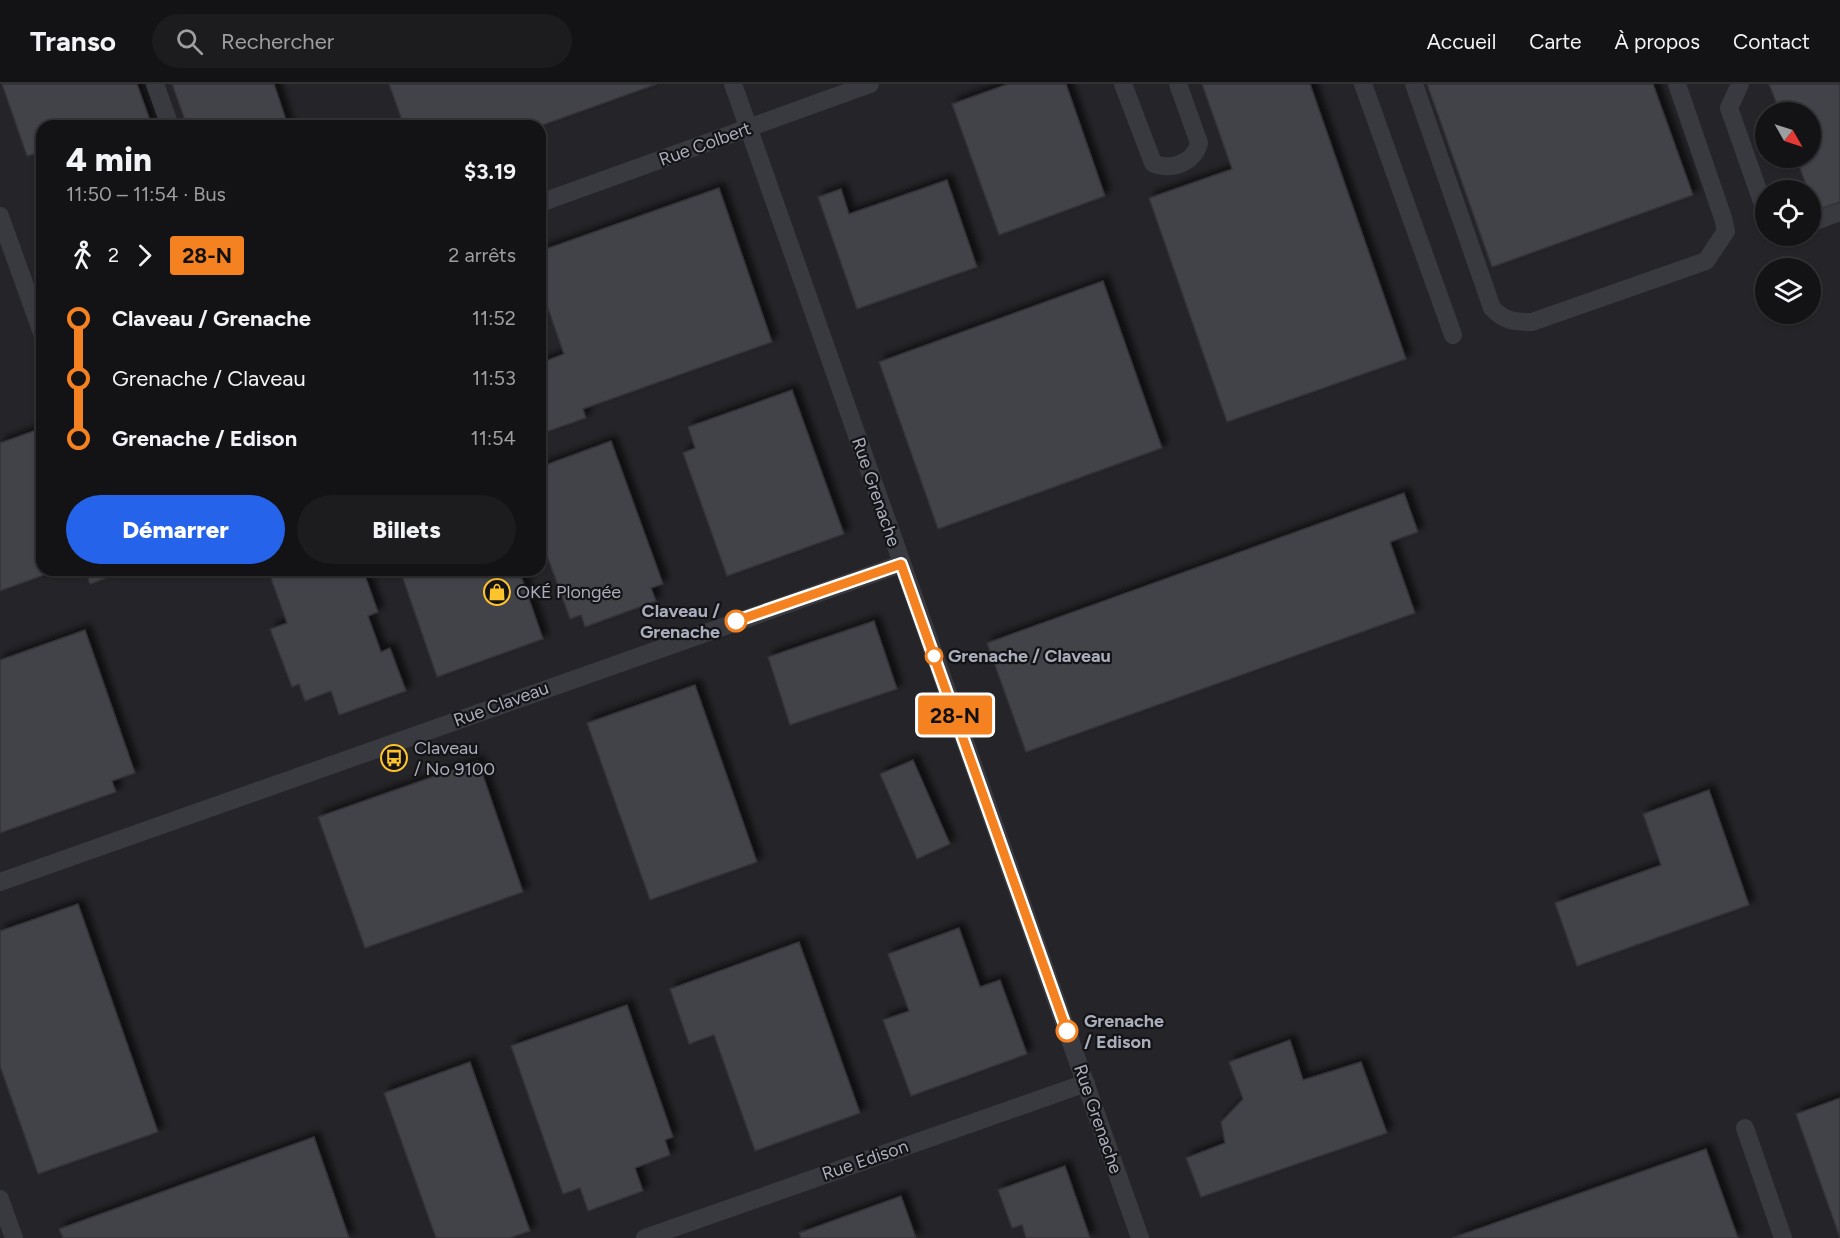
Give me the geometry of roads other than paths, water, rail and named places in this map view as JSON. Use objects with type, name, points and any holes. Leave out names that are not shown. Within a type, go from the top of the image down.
[{"type":"street","points":[[155,84],[168,120]]},
{"type":"street","name":"Rue Grenache","points":[[733,84],[1140,1238]]},
{"type":"street","name":"Rue Colbert","points":[[546,201],[870,84]]},
{"type":"street","points":[[1123,84],[1153,163],[1167,167],[1191,159],[1199,143],[1178,84]]},
{"type":"street","points":[[1363,84],[1453,335]]},
{"type":"street","points":[[1414,84],[1492,308],[1501,317],[1522,322],[1532,322],[1706,261],[1718,246],[1726,231],[1723,218],[1677,84]]},
{"type":"street","points":[[1740,84],[1729,108],[1755,182]]},
{"type":"street","points":[[1821,219],[1840,212]]},
{"type":"street","points":[[0,216],[36,311]]},
{"type":"street","name":"Rue Claveau","points":[[0,882],[901,564]]},
{"type":"street","name":"Rue Edison","points":[[645,1238],[1086,1083]]},
{"type":"street","points":[[1744,1128],[1783,1238]]},
{"type":"street","points":[[0,1198],[14,1238]]},
{"type":"place","name":"OKÉ Plongée","points":[[497,592]]},
{"type":"place","name":"Claveau / Grenache","points":[[736,621]]},
{"type":"place","name":"Grenache / Claveau","points":[[934,656]]},
{"type":"place","name":"Claveau / No 9100","points":[[394,758]]},
{"type":"place","name":"Grenache / Edison","points":[[1067,1031]]}]
